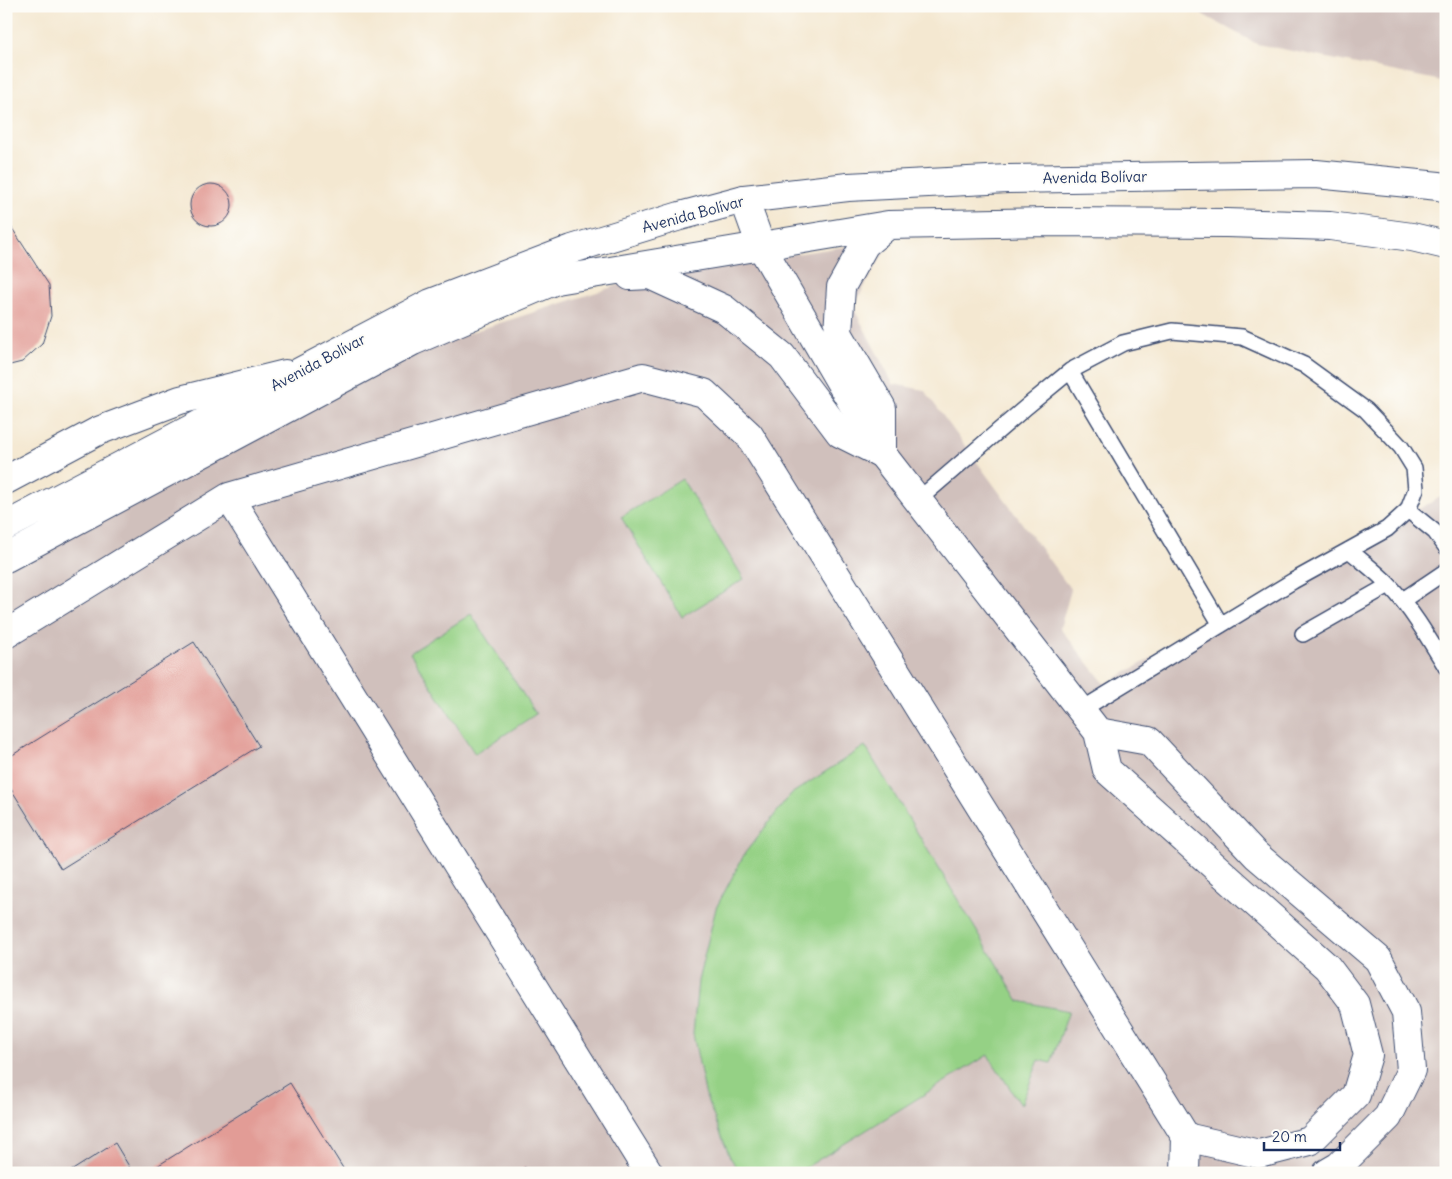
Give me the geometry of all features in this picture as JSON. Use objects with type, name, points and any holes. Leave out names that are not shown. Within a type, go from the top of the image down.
[{"type":"street","name":"Avenida Bolívar","points":[[6,526],[431,303],[572,249],[680,216],[744,199],[848,187],[1038,178],[1316,174],[1446,188]]},
{"type":"street","points":[[744,199],[761,246],[882,454],[1098,732],[1107,770],[1327,967],[1355,1004],[1368,1055],[1356,1095],[1310,1141],[1259,1154],[1186,1137]]},
{"type":"street","name":"Avenida Bolívar","points":[[6,558],[413,341],[556,280],[888,225],[1047,222],[1226,223],[1330,226],[1412,237],[1446,245]]},
{"type":"street","points":[[882,454],[882,408],[838,333],[840,288],[865,244],[888,225]]},
{"type":"street","points":[[556,280],[650,275],[724,309],[782,356],[840,433],[882,454]]},
{"type":"street","points":[[6,480],[98,430],[180,400],[306,369]]},
{"type":"street","points":[[6,634],[229,496],[643,377],[704,393],[749,435],[1186,1137],[1185,1173]]},
{"type":"street","points":[[229,496],[649,1173]]},
{"type":"street","points":[[1098,732],[1149,741],[1256,854],[1378,959],[1406,1012],[1411,1070],[1388,1117],[1339,1166],[1327,1173]]},
{"type":"street","points":[[1356,1095],[1388,1117]]},
{"type":"lane","points":[[918,500],[1070,372],[1123,343],[1172,331],[1242,337],[1304,364],[1366,410],[1401,447],[1414,468],[1416,489],[1408,510],[1387,529],[1293,582],[1081,710]]},
{"type":"lane","points":[[1070,372],[1221,625]]},
{"type":"lane","points":[[1408,510],[1435,532],[1446,546]]},
{"type":"lane","points":[[1349,550],[1403,600],[1446,668]]},
{"type":"lane","points":[[1403,600],[1446,571]]},
{"type":"lane","points":[[1303,634],[1389,585]]},
{"type":"shaded area","points":[[1187,6],[1446,6],[1446,86],[1442,81],[1257,44]]},
{"type":"shaded area","points":[[891,240],[853,307],[893,384],[924,390],[1071,590],[1060,628],[1105,684],[1446,494],[1446,1173],[6,1173],[6,567],[366,366],[650,275]]},
{"type":"green space","points":[[682,479],[744,579],[682,617],[621,517]]},
{"type":"green space","points":[[471,614],[536,714],[475,754],[410,653]]},
{"type":"green space","points":[[865,746],[1019,1001],[1069,1011],[1051,1063],[1039,1060],[1021,1105],[988,1055],[797,1173],[740,1173],[730,1157],[706,1097],[693,1034],[698,981],[716,908],[745,853],[791,794]]},
{"type":"building","points":[[211,184],[226,190],[232,205],[226,220],[211,226],[196,220],[190,205],[196,190]]},
{"type":"building","points":[[6,219],[49,285],[51,316],[42,344],[22,362],[6,366]]},
{"type":"building","points":[[194,642],[259,746],[61,869],[6,781],[6,759]]},
{"type":"building","points":[[290,1083],[346,1173],[146,1173]]},
{"type":"building","points":[[115,1143],[133,1173],[68,1173]]},
{"type":"building","points":[[525,1167],[529,1173],[515,1173]]}]
